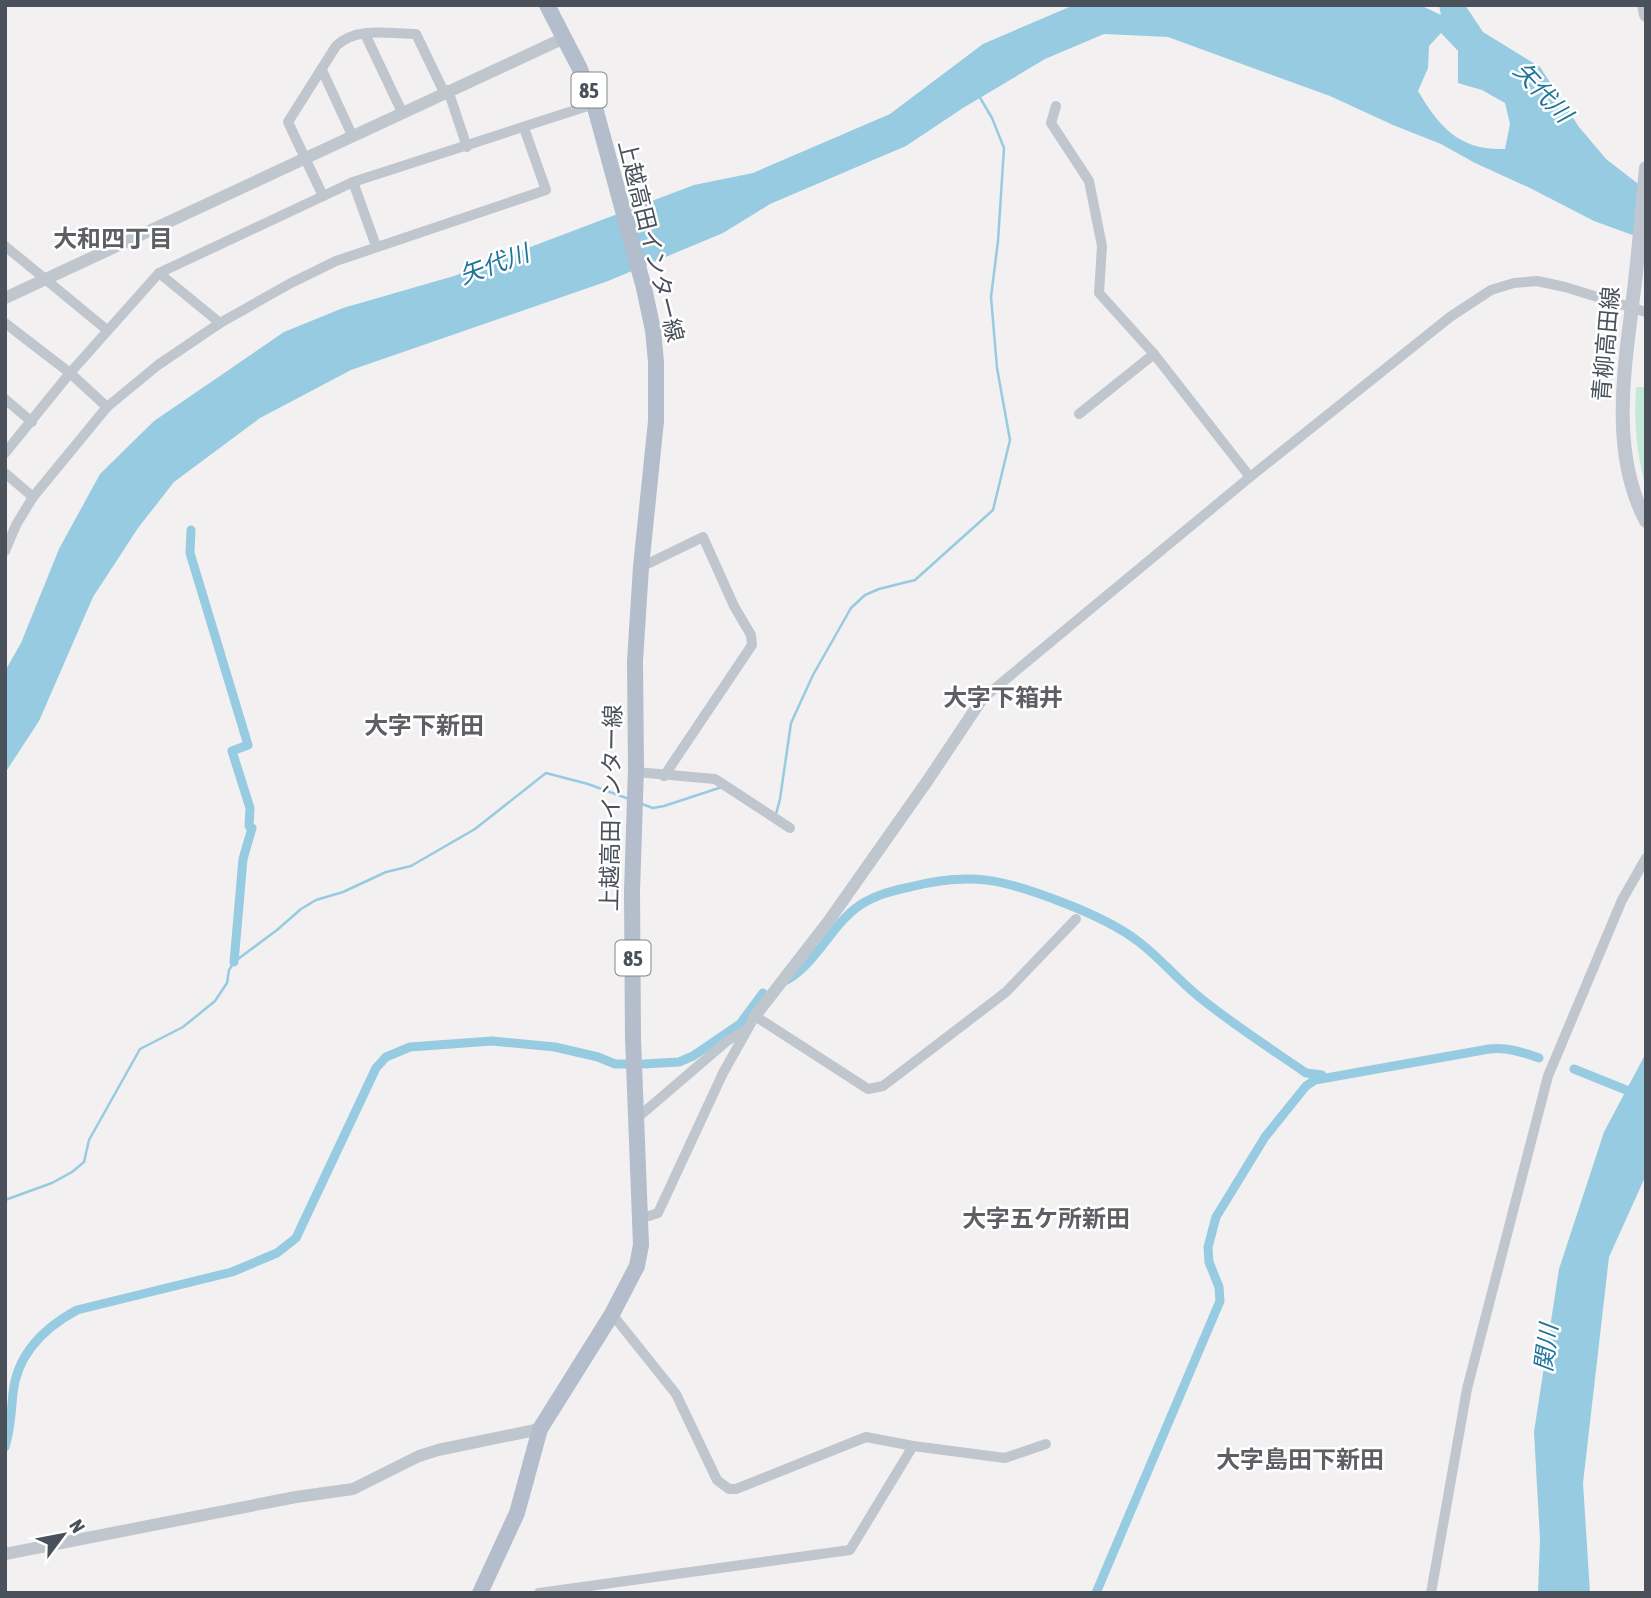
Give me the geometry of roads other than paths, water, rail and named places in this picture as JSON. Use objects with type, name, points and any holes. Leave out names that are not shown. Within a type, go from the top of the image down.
[{"type":"main road","name":"上越高田インター線","points":[[480,1593],[517,1513],[540,1429],[612,1314],[640,1256],[632,892],[636,772],[635,661],[657,387],[653,330],[594,104],[547,5]]},
{"type":"main road","points":[[1644,5],[1646,15]]},
{"type":"main road","name":"青柳高田線","points":[[1646,168],[1638,282],[1639,310],[1623,407],[1625,462],[1646,521]]},
{"type":"street","points":[[365,34],[401,112]]},
{"type":"street","points":[[323,196],[288,122],[343,39],[365,34],[416,34],[446,91],[467,147]]},
{"type":"street","points":[[5,298],[564,38]]},
{"type":"street","points":[[321,70],[352,135]]},
{"type":"street","points":[[5,453],[70,373],[159,273],[354,182],[594,104]]},
{"type":"street","points":[[1056,106],[1051,123],[1089,181],[1102,246],[1099,293],[1154,354],[1250,477]]},
{"type":"street","points":[[5,551],[16,525],[33,497],[107,407],[158,365],[220,323],[310,273],[376,246],[546,190],[524,128]]},
{"type":"street","points":[[354,182],[376,246]]},
{"type":"street","points":[[5,246],[107,330]]},
{"type":"street","points":[[159,273],[220,323]]},
{"type":"street","points":[[641,1215],[658,1213],[723,1073],[752,1022],[828,922],[982,698],[1250,477],[1450,317],[1491,290],[1514,283],[1537,281],[1639,310]]},
{"type":"street","points":[[5,323],[70,373],[107,407]]},
{"type":"street","points":[[1079,414],[1154,354]]},
{"type":"street","points":[[5,399],[32,422]]},
{"type":"street","points":[[5,473],[33,497]]},
{"type":"street","points":[[641,566],[703,537],[734,606],[751,635],[752,645],[664,776]]},
{"type":"street","points":[[636,772],[715,779],[790,828]]},
{"type":"street","points":[[1431,1593],[1467,1390],[1548,1076],[1622,900],[1646,858]]},
{"type":"street","points":[[752,1022],[868,1089],[883,1086],[1006,992],[1076,919]]},
{"type":"street","points":[[636,1119],[752,1022]]},
{"type":"street","points":[[612,1314],[676,1394],[717,1480],[729,1489],[737,1489],[866,1437],[1005,1458],[1046,1444]]},
{"type":"street","points":[[5,1554],[296,1497],[353,1489],[419,1456],[540,1429]]},
{"type":"street","points":[[539,1593],[850,1550],[913,1446]]},
{"type":"water","name":"矢代川","points":[[1074,5],[1420,5],[1441,15],[1439,5],[1465,5],[1483,32],[1540,67],[1579,127],[1606,159],[1646,190],[1646,240],[1594,221],[1441,144],[1330,96],[1168,37],[1104,34],[1045,59],[906,146],[770,204],[723,233],[608,281],[351,370],[260,418],[174,482],[138,528],[93,597],[39,721],[5,773],[5,671],[21,643],[59,549],[100,474],[154,421],[284,332],[343,308],[454,276],[694,185],[753,173],[890,114],[983,44]],"holes":[[[1441,33],[1458,51],[1458,83],[1482,90],[1505,103],[1510,124],[1505,149],[1489,149],[1463,141],[1443,126],[1418,91],[1428,68],[1429,46]]]},
{"type":"water","points":[[1646,1053],[1646,1175],[1609,1257],[1583,1483],[1590,1593],[1538,1593],[1540,1539],[1534,1432],[1559,1269],[1604,1132]]},
{"type":"waterway","points":[[776,814],[791,723],[813,675],[851,608],[865,595],[915,580],[993,510],[1010,440],[997,368],[991,297],[998,241],[1004,148],[992,118],[979,96]]},
{"type":"waterway","points":[[191,530],[190,553],[248,745],[232,751],[250,808],[249,826],[252,828],[243,859],[234,962]]},
{"type":"waterway","points":[[5,1200],[52,1183],[84,1162],[89,1140],[140,1049],[183,1027],[215,1001],[227,983],[229,970],[234,962],[301,909],[316,900],[343,892],[386,872],[411,866],[475,829],[546,773],[629,799]]},
{"type":"waterway","points":[[642,804],[653,808],[664,806],[722,787]]},
{"type":"waterway","points":[[787,980],[809,961],[844,919],[870,899],[932,882],[988,880],[1043,895],[1122,930],[1147,948],[1198,996],[1238,1026],[1306,1073],[1322,1075]]},
{"type":"waterway","points":[[644,1064],[679,1062],[693,1056],[740,1024],[763,993]]},
{"type":"waterway","points":[[5,1447],[20,1366],[26,1354],[43,1334],[65,1317],[77,1310],[232,1272],[277,1253],[296,1238],[376,1068],[386,1057],[410,1047],[492,1041],[555,1047],[598,1057],[615,1064],[629,1064]]},
{"type":"waterway","points":[[1096,1593],[1220,1301],[1219,1287],[1209,1262],[1208,1247],[1216,1217],[1265,1137],[1306,1086],[1315,1080],[1489,1049],[1508,1049],[1539,1058]]},
{"type":"waterway","points":[[1574,1069],[1646,1098]]},
{"type":"district","name":"大和四丁目","points":[[113,238]]},
{"type":"district","name":"大字下箱井","points":[[1003,697]]},
{"type":"district","name":"大字下新田","points":[[424,725]]},
{"type":"district","name":"大字五ケ所新田","points":[[1046,1218]]},
{"type":"district","name":"大字島田下新田","points":[[1300,1459]]},
{"type":"water label","name":"関川","points":[[1546,1348]]}]
